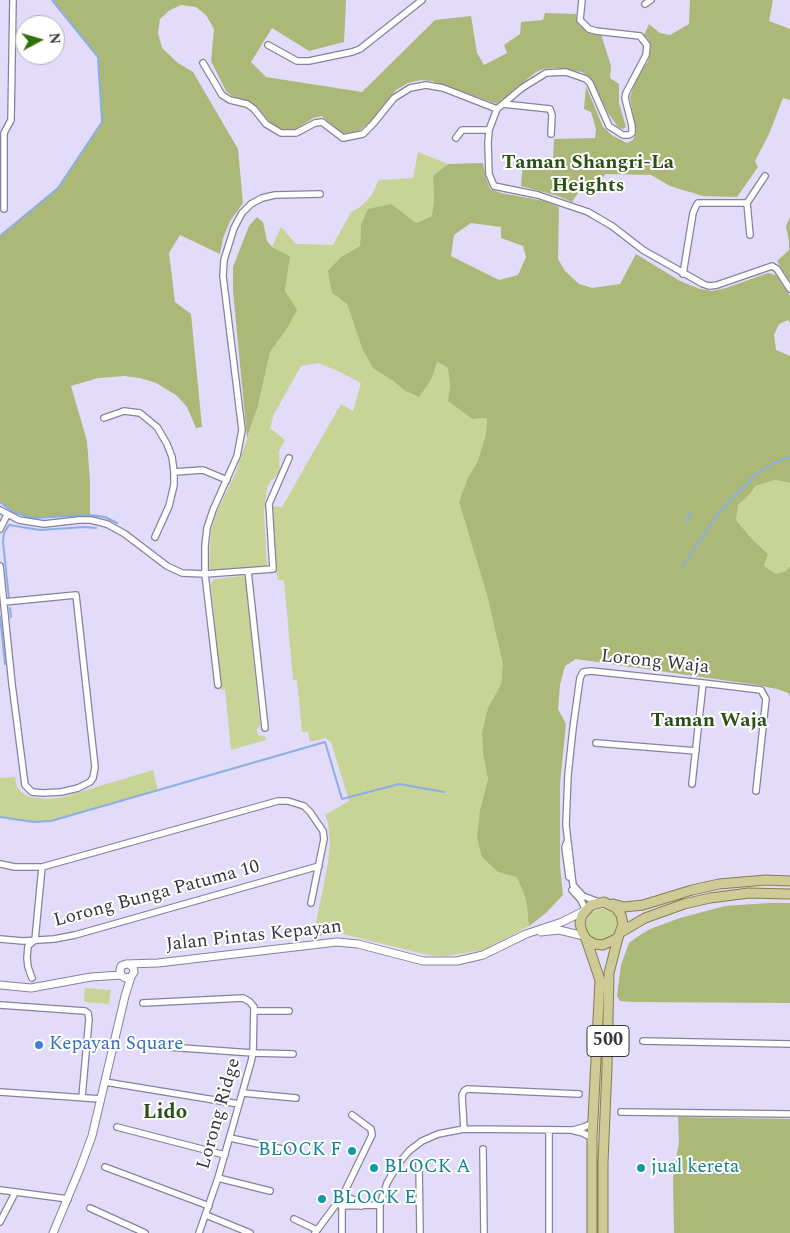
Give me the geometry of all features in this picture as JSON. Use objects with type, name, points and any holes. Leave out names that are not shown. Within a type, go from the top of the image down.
[{"type":"main road","points":[[585,910],[591,905],[604,903],[624,907],[633,906],[719,884],[789,880]]},
{"type":"main road","points":[[585,937],[594,944],[603,945],[651,916],[684,904],[710,898],[748,893],[790,894]]},
{"type":"main road","name":"500","points":[[603,1233],[603,1162],[609,973],[622,924],[621,915],[616,908],[604,903]]},
{"type":"main road","name":"500","points":[[585,910],[580,923],[600,980],[592,1138],[592,1233]]},
{"type":"main road","points":[[593,1166],[603,1162]]},
{"type":"street","points":[[4,208],[4,133],[11,120],[13,0]]},
{"type":"street","points":[[268,45],[297,60],[309,61],[352,52],[360,49],[422,0]]},
{"type":"street","points":[[582,0],[580,20],[589,29],[640,36],[647,44],[646,54],[625,98],[632,133],[623,135],[609,126],[586,78],[566,72],[539,76],[497,109],[489,130],[488,163],[494,186],[538,194],[588,212],[612,226],[643,250],[683,274],[709,286],[725,283],[772,266],[777,269],[790,289]]},
{"type":"street","points":[[203,63],[222,95],[230,100],[247,104],[273,130],[281,133],[296,132],[314,122],[322,122],[342,138],[363,134],[398,95],[410,88],[426,85],[443,88],[497,109]]},
{"type":"street","points":[[503,104],[550,109],[552,115],[551,134]]},
{"type":"street","points":[[456,138],[462,130],[489,130]]},
{"type":"street","points":[[750,235],[747,203],[765,176]]},
{"type":"street","points":[[218,685],[205,574],[205,551],[213,510],[237,456],[242,430],[223,276],[224,260],[228,243],[242,213],[257,201],[275,195],[320,194]]},
{"type":"street","points":[[683,274],[693,213],[696,206],[702,203],[747,203]]},
{"type":"street","points":[[104,418],[116,413],[129,411],[140,413],[157,427],[167,444],[172,457],[174,472],[172,498],[155,537]]},
{"type":"street","points":[[0,510],[18,520],[44,524],[90,520],[106,524],[125,534],[167,566],[182,573],[205,574],[272,569],[268,504],[290,458]]},
{"type":"street","points":[[174,472],[203,470],[227,480]]},
{"type":"street","points":[[0,529],[7,515]]},
{"type":"street","points":[[0,566],[4,602],[25,786],[32,792],[49,793],[72,790],[86,785],[93,778],[95,762],[76,595],[4,602]]},
{"type":"street","points":[[248,571],[265,728]]},
{"type":"street","name":"Lorong Waja","points":[[585,910],[581,900],[570,888],[565,847],[567,842],[566,806],[568,775],[581,674],[591,671],[759,689],[766,699],[756,791]]},
{"type":"street","points":[[692,784],[703,683]]},
{"type":"street","points":[[596,743],[696,751]]},
{"type":"street","points":[[0,864],[15,867],[42,867],[278,801],[288,801],[304,806],[310,812],[320,824],[324,839],[311,903]]},
{"type":"street","name":"Lorong Waja","points":[[567,842],[570,847],[573,885],[583,896],[604,903]]},
{"type":"street","name":"Lorong Bunga Patuma 10","points":[[0,939],[13,941],[35,940],[75,935],[319,866]]},
{"type":"street","points":[[32,978],[27,958],[28,946],[35,940],[42,867]]},
{"type":"street","name":"Jalan Pintas Kepayan","points":[[91,977],[126,965],[337,942],[358,944],[423,961],[457,961],[483,956],[526,934],[562,922],[585,910]]},
{"type":"street","name":"Jalan Pintas Kepayan","points":[[526,934],[559,930],[585,937]]},
{"type":"street","name":"Jalan Pintas Kepayan","points":[[127,976],[143,967],[158,963]]},
{"type":"street","points":[[53,1233],[92,1136],[125,996],[127,976],[133,967],[126,965],[120,970],[127,976]]},
{"type":"street","points":[[0,985],[31,988],[91,977],[127,976]]},
{"type":"street","name":"Lorong Ridge","points":[[143,1003],[243,998],[250,1002],[254,1011],[253,1053],[225,1155],[199,1233]]},
{"type":"street","points":[[0,1004],[84,1011],[88,1013],[82,1097]]},
{"type":"street","points":[[254,1011],[289,1011]]},
{"type":"street","points":[[643,1041],[790,1044]]},
{"type":"street","points":[[138,1045],[293,1054]]},
{"type":"street","points":[[105,1082],[239,1104]]},
{"type":"street","points":[[464,1129],[462,1095],[467,1089],[579,1094]]},
{"type":"street","points":[[0,1092],[101,1099]]},
{"type":"street","points":[[243,1093],[296,1098]]},
{"type":"street","points":[[621,1112],[790,1114]]},
{"type":"street","points":[[294,1219],[316,1232],[343,1196],[372,1133],[371,1129],[352,1115]]},
{"type":"street","points":[[380,1233],[380,1205],[387,1183],[408,1151],[422,1141],[438,1134],[464,1129],[571,1130],[584,1128],[593,1122]]},
{"type":"street","points":[[117,1128],[225,1155]]},
{"type":"street","points":[[549,1130],[549,1233]]},
{"type":"street","points":[[571,1130],[584,1133],[592,1138]]},
{"type":"street","points":[[230,1138],[286,1150]]},
{"type":"street","points":[[484,1148],[484,1233]]},
{"type":"street","points":[[419,1163],[420,1233]]},
{"type":"street","points":[[105,1167],[209,1206]]},
{"type":"street","points":[[218,1178],[270,1191]]},
{"type":"street","points":[[0,1190],[68,1199]]},
{"type":"street","points":[[0,1222],[15,1192]]},
{"type":"street","points":[[343,1196],[355,1200],[361,1206]]},
{"type":"street","points":[[342,1233],[341,1206],[343,1196]]},
{"type":"street","points":[[341,1206],[380,1205]]},
{"type":"street","points":[[90,1208],[145,1233]]},
{"type":"street","points":[[206,1215],[250,1233]]},
{"type":"green space","points":[[52,0],[346,0],[344,42],[309,51],[272,28],[251,62],[266,77],[362,92],[435,20],[471,16],[477,53],[484,65],[507,53],[504,45],[520,34],[521,22],[543,20],[545,13],[576,14],[576,20],[580,26],[587,31],[601,34],[611,66],[610,78],[619,84],[619,103],[626,127],[623,129],[618,127],[608,113],[589,77],[582,72],[555,68],[536,72],[497,104],[432,81],[421,80],[408,83],[396,90],[370,122],[359,131],[342,134],[322,116],[313,118],[296,129],[281,129],[274,127],[257,107],[248,101],[232,96],[226,91],[211,61],[214,29],[206,15],[196,7],[181,5],[170,10],[160,19],[158,33],[162,48],[178,63],[193,72],[238,149],[243,203],[230,221],[223,238],[220,254],[180,235],[169,253],[175,302],[191,314],[202,427],[196,428],[187,407],[176,395],[156,383],[124,376],[98,378],[71,386],[87,441],[90,515],[33,518],[13,512],[0,502],[0,236],[58,188],[102,122],[98,57]]},
{"type":"green space","points":[[690,0],[773,0],[769,21],[790,29],[790,100],[783,98],[769,134],[755,161],[758,167],[737,197],[703,196],[670,186],[651,175],[605,174],[598,186],[582,187],[572,202],[558,196],[521,186],[523,161],[553,161],[554,139],[595,138],[596,129],[591,112],[584,109],[586,86],[603,127],[613,136],[627,143],[633,140],[636,133],[630,97],[635,82],[648,61],[651,47],[649,40],[644,35],[649,24],[660,33],[670,35],[689,24]]},
{"type":"green space","points":[[418,152],[448,164],[433,176],[434,199],[432,216],[415,223],[403,215],[361,225],[360,246],[341,257],[332,293],[347,304],[362,348],[404,390],[431,380],[436,362],[448,368],[450,386],[448,401],[472,419],[487,418],[486,434],[478,461],[468,477],[459,502],[487,595],[503,664],[501,684],[488,708],[482,732],[483,754],[488,779],[480,810],[498,872],[517,876],[526,899],[529,926],[484,950],[445,956],[428,955],[339,933],[313,937],[328,864],[330,842],[328,822],[325,815],[349,801],[331,742],[326,738],[310,742],[308,732],[302,732],[297,680],[293,680],[284,580],[278,580],[275,565],[272,506],[282,507],[341,404],[353,411],[361,383],[318,363],[301,366],[274,414],[270,428],[285,440],[279,451],[280,472],[267,488],[264,513],[267,566],[211,572],[209,566],[211,531],[217,512],[236,472],[258,406],[270,352],[286,330],[285,291],[290,256],[272,247],[281,227],[296,244],[333,245],[351,212],[359,208],[371,196],[379,180],[413,178]]},
{"type":"green space","points":[[483,163],[490,189],[501,193],[544,201],[559,207],[558,259],[565,271],[579,284],[592,288],[620,284],[636,254],[680,281],[700,289],[712,291],[726,288],[768,273],[776,275],[790,296],[790,323],[788,320],[779,324],[774,335],[776,350],[790,356],[790,483],[775,480],[755,486],[750,494],[738,505],[736,520],[768,554],[764,566],[776,574],[786,571],[790,566],[790,696],[788,693],[777,689],[757,685],[576,659],[565,666],[560,685],[558,709],[566,724],[560,783],[560,866],[563,895],[546,913],[529,926],[526,899],[517,877],[498,872],[482,857],[477,837],[480,810],[488,779],[483,754],[482,732],[488,708],[501,684],[503,664],[487,595],[459,502],[468,477],[478,461],[486,434],[487,418],[472,419],[448,401],[450,386],[448,368],[437,362],[431,380],[419,397],[404,390],[373,368],[362,348],[347,304],[332,293],[328,271],[341,257],[360,246],[361,225],[368,209],[391,204],[416,223],[432,216],[434,199],[433,176],[448,164]],"holes":[[[471,223],[501,227],[501,238],[523,246],[526,257],[518,275],[499,280],[451,256],[454,235]]]},
{"type":"green space","points":[[257,217],[263,222],[267,241],[272,247],[290,256],[285,291],[297,310],[286,330],[270,352],[258,406],[247,438],[233,291],[233,267],[249,226]]},
{"type":"green space","points":[[790,217],[790,282],[777,261],[789,250],[786,226]]},
{"type":"green space","points":[[775,480],[790,483],[790,566],[786,571],[776,574],[764,566],[768,554],[736,520],[738,505],[750,494],[755,485]]},
{"type":"green space","points":[[243,576],[245,578],[260,724],[257,730],[258,735],[265,736],[266,740],[231,750],[225,689],[221,690],[211,584],[214,579]]},
{"type":"green space","points":[[153,770],[158,791],[51,821],[34,822],[0,817],[0,778],[15,777],[17,787],[21,792],[29,797],[48,799],[63,797]]},
{"type":"green space","points":[[790,903],[790,1003],[620,1001],[617,996],[621,965],[629,943],[637,937],[650,929],[680,918],[725,906]]},
{"type":"green space","points":[[602,909],[614,913],[618,925],[614,937],[602,941],[590,937],[586,925],[590,913]]},
{"type":"green space","points":[[85,988],[111,990],[109,1004],[84,1002]]},
{"type":"green space","points":[[678,1117],[790,1119],[790,1233],[674,1233],[673,1179],[679,1142]]},
{"type":"waterway","points":[[0,236],[58,188],[102,122],[98,57],[52,0]]},
{"type":"waterway","points":[[682,567],[721,510],[738,492],[756,474],[773,463],[790,457]]},
{"type":"waterway","points":[[0,502],[13,512],[33,518],[90,515],[105,517],[117,523]]},
{"type":"waterway","points":[[686,522],[691,512]]},
{"type":"waterway","points":[[9,599],[3,542],[4,533],[9,525],[40,530],[96,528]]},
{"type":"waterway","points":[[10,608],[11,617]]},
{"type":"waterway","points":[[0,616],[5,664]]},
{"type":"waterway","points":[[0,817],[34,822],[51,821],[325,742],[342,799],[399,784],[444,792]]},
{"type":"place","name":"Kepayan Square","points":[[39,1045]]},
{"type":"place","name":"BLOCK F","points":[[352,1151]]},
{"type":"place","name":"BLOCK A","points":[[374,1168]]},
{"type":"place","name":"jual kereta","points":[[641,1168]]},
{"type":"place","name":"BLOCK E","points":[[322,1199]]},
{"type":"district","name":"Taman Shangri-La Heights","points":[[588,176]]},
{"type":"district","name":"Taman Waja","points":[[709,722]]},
{"type":"district","name":"Lido","points":[[165,1114]]}]
